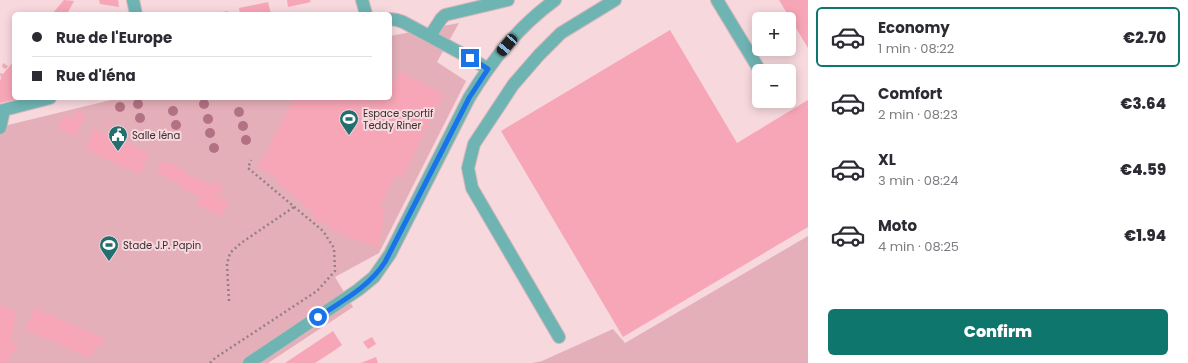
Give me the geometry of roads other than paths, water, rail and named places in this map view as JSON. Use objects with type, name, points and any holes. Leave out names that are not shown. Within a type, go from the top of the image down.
[{"type":"street","points":[[133,0],[136,12]]},
{"type":"street","points":[[362,0],[365,12]]},
{"type":"street","points":[[430,36],[440,19],[445,15],[508,0]]},
{"type":"street","points":[[249,363],[368,283],[380,270],[390,254],[469,98],[498,55],[525,24],[555,0]]},
{"type":"street","points":[[559,337],[472,188],[468,168],[474,144],[513,85],[539,55],[561,33],[615,0]]},
{"type":"street","points":[[717,0],[756,64]]},
{"type":"street","points":[[392,19],[400,20],[488,69]]},
{"type":"street","points":[[0,128],[2,110],[42,100]]},
{"type":"place","name":"Espace sportif Teddy Riner","points":[[349,136]]},
{"type":"place","name":"Salle Iéna","points":[[118,152]]},
{"type":"place","name":"Stade J.P. Papin","points":[[109,262]]}]
